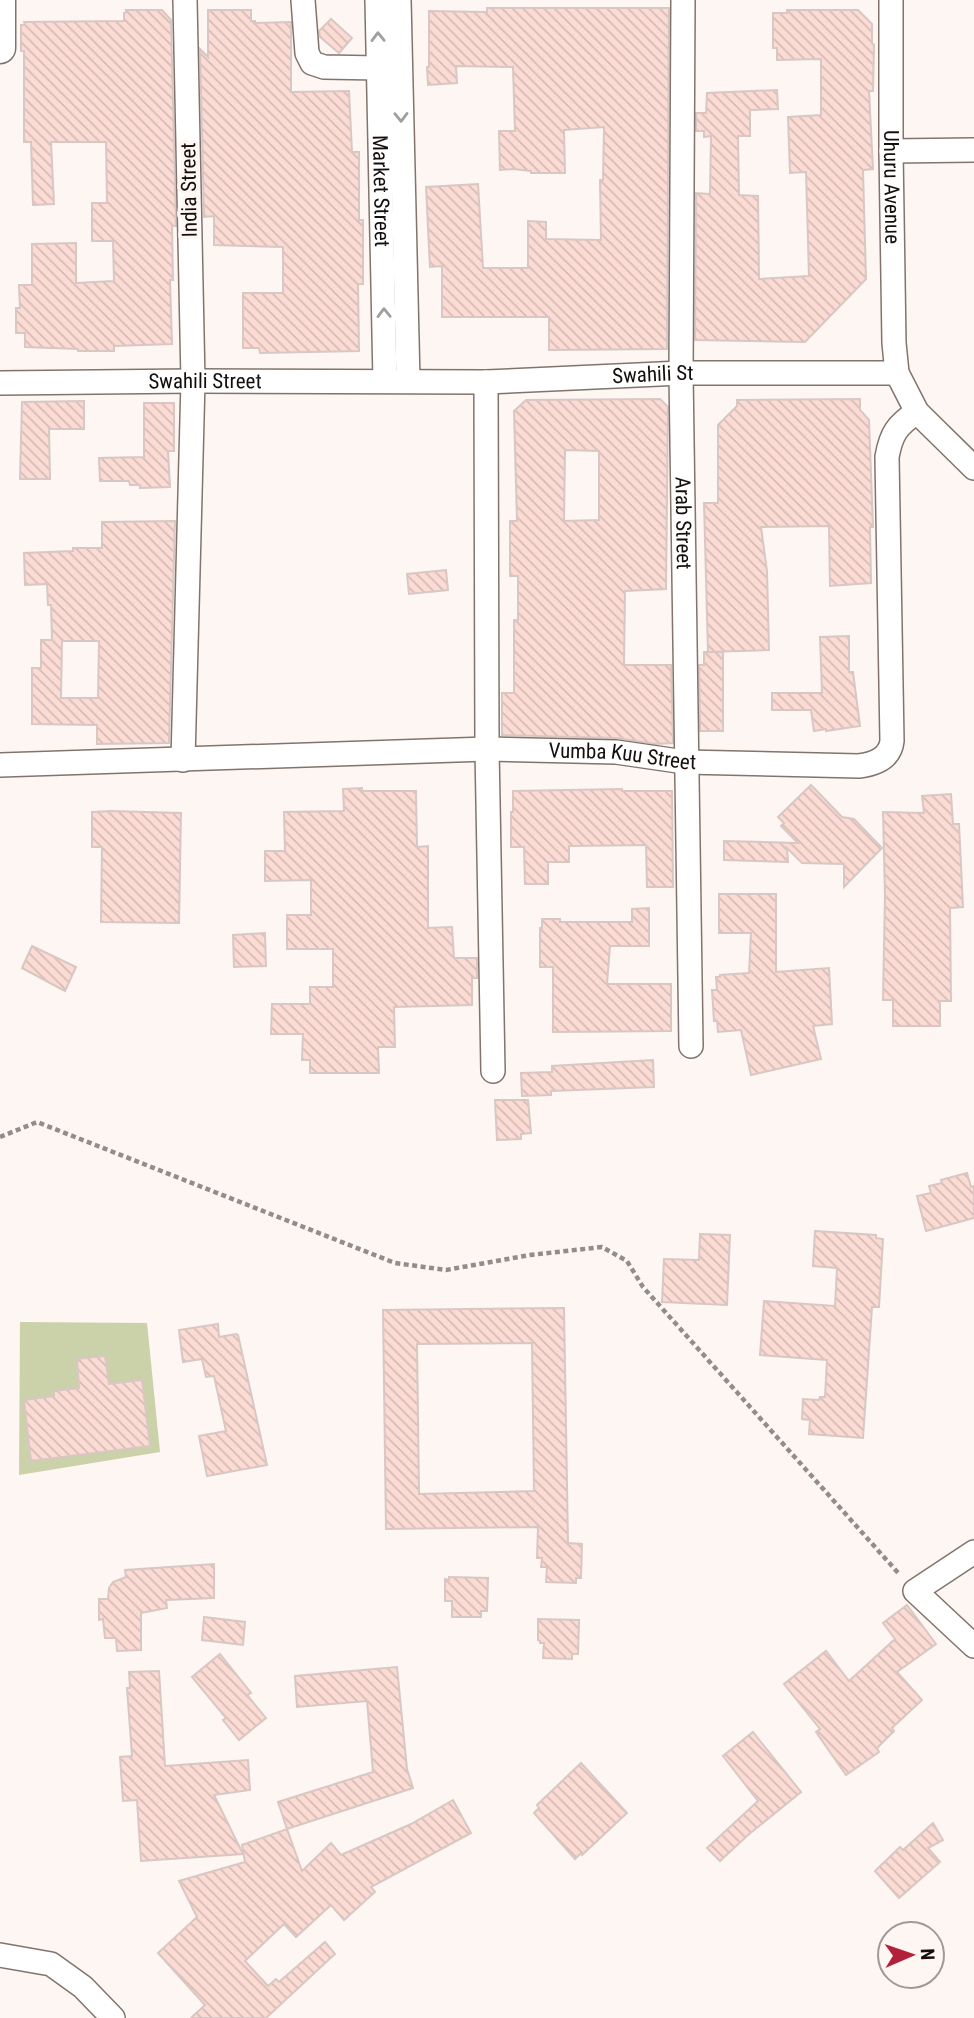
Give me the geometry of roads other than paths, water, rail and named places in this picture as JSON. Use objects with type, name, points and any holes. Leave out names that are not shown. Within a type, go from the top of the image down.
[{"type":"main road","points":[[0,48],[1,0]]},
{"type":"street","name":"India Street","points":[[183,760],[192,381],[185,0]]},
{"type":"street","points":[[303,0],[307,53],[312,62],[324,67],[379,68]]},
{"type":"street","name":"Market Street","points":[[377,0],[397,381]]},
{"type":"street","name":"Market Street","points":[[397,381],[398,0]]},
{"type":"street","name":"Arab Street","points":[[683,0],[681,373],[691,1046]]},
{"type":"street","name":"Uhuru Avenue","points":[[891,0],[894,343],[897,373]]},
{"type":"street","points":[[891,151],[974,150]]},
{"type":"street","name":"Swahili St","points":[[397,381],[486,382],[681,373],[897,373]]},
{"type":"street","points":[[897,373],[916,412],[974,468]]},
{"type":"street","name":"Swahili Street","points":[[0,383],[397,381]]},
{"type":"street","points":[[486,382],[487,749],[493,1071]]},
{"type":"street","name":"Vumba Kuu Street","points":[[0,765],[487,749],[617,752],[685,762],[859,766],[879,761],[889,752],[892,741],[887,457],[889,444],[900,424],[916,412]]},
{"type":"street","points":[[974,1552],[915,1591],[974,1645]]},
{"type":"street","points":[[0,1955],[51,1964],[83,1987],[113,2018]]}]
